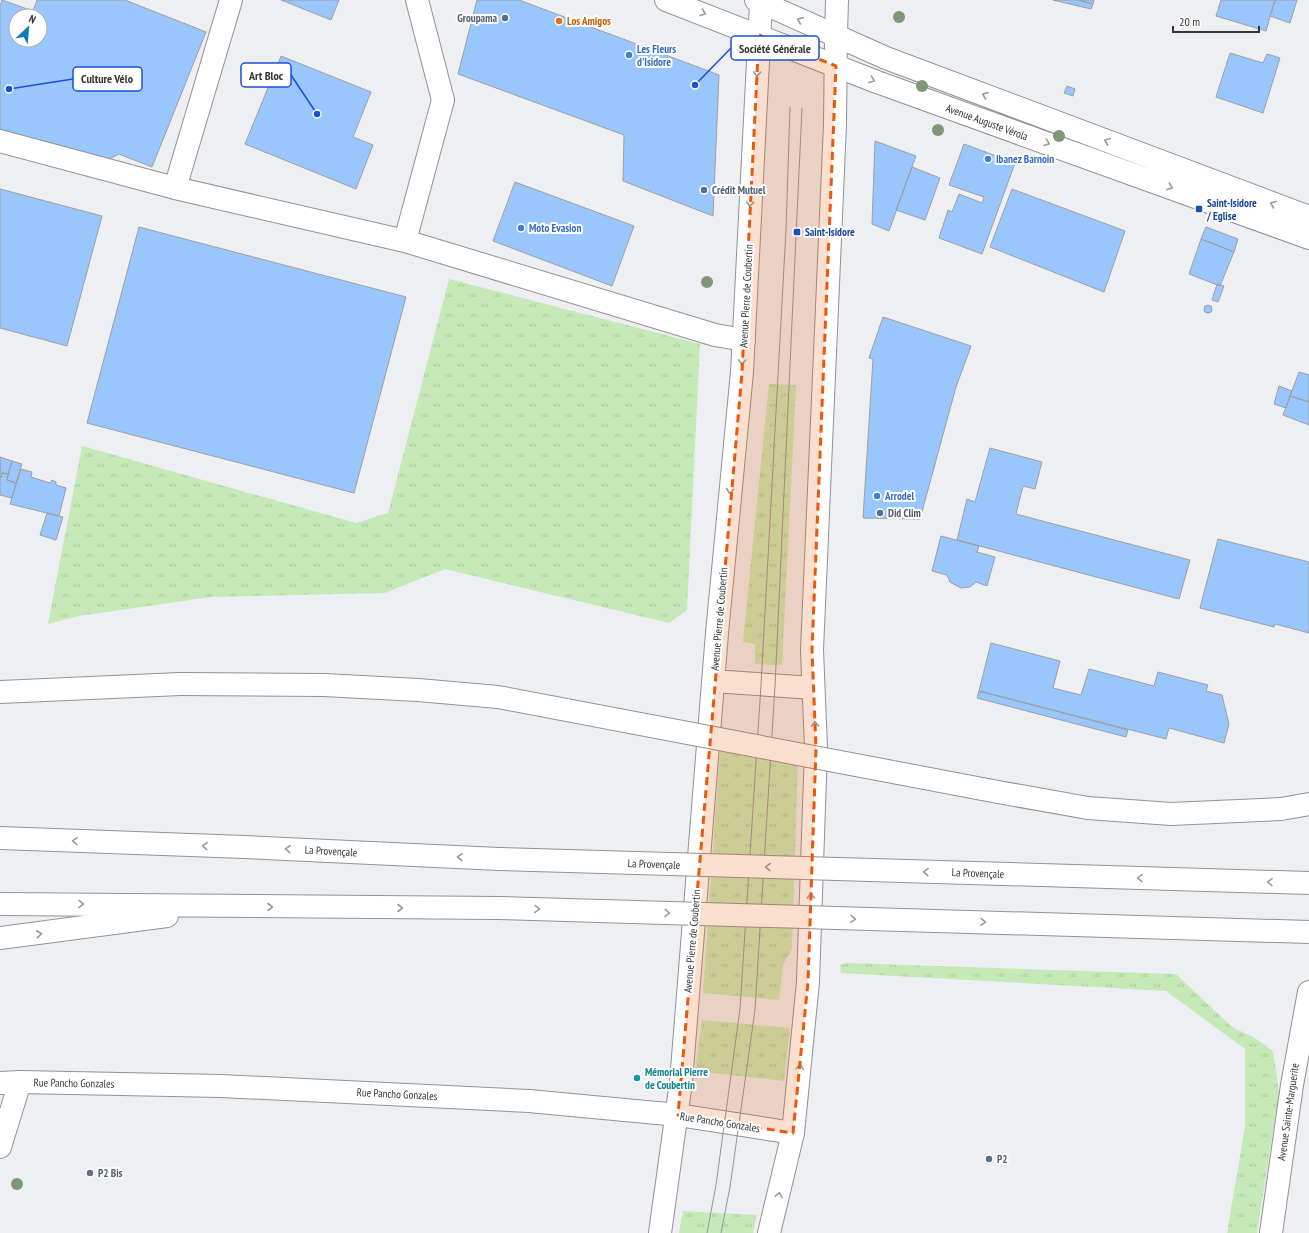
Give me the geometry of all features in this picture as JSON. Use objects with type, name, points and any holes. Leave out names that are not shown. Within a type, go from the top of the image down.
[{"type":"main road","points":[[175,188],[231,0]]},
{"type":"main road","points":[[405,241],[443,100],[417,0]]},
{"type":"main road","name":"Avenue Auguste Vérola","points":[[666,0],[836,66],[1309,238]]},
{"type":"main road","points":[[769,1233],[793,1133],[808,982],[816,748],[812,650],[836,66],[837,0]]},
{"type":"main road","points":[[760,1],[886,58],[1309,218]]},
{"type":"main road","name":"Avenue Pierre de Coubertin","points":[[660,1233],[678,1115],[713,681],[744,340],[760,1]]},
{"type":"main road","points":[[0,141],[175,188],[405,241],[715,335],[744,340]]},
{"type":"main road","points":[[713,681],[814,688]]},
{"type":"main road","points":[[0,692],[180,684],[324,685],[418,690],[498,697],[1088,808],[1171,814],[1281,809],[1309,804]]},
{"type":"main road","name":"La Provençale","points":[[0,837],[499,859],[1309,883]]},
{"type":"main road","points":[[0,904],[498,908],[1309,932]]},
{"type":"main road","points":[[0,938],[48,934],[231,907]]},
{"type":"main road","name":"Avenue Sainte-Marguerite","points":[[1271,1233],[1292,1085],[1309,992]]},
{"type":"main road","points":[[0,1147],[10,1083]]},
{"type":"main road","name":"Rue Pancho Gonzales","points":[[10,1083],[221,1086],[498,1099],[678,1115],[793,1133]]},
{"type":"highlighted area","points":[[759,35],[836,66],[812,650],[816,748],[808,982],[793,1133],[678,1115],[742,372]]},
{"type":"green space","points":[[449,279],[700,344],[687,610],[669,623],[445,569],[385,593],[211,597],[79,616],[48,624],[82,446],[356,523],[388,513]]},
{"type":"green space","points":[[769,384],[796,385],[782,665],[755,664],[755,644],[743,642]]},
{"type":"green space","points":[[720,749],[798,760],[792,948],[783,966],[779,1000],[703,993]]},
{"type":"green space","points":[[847,963],[1176,974],[1232,1027],[1255,1038],[1273,1051],[1279,1093],[1257,1233],[1227,1233],[1245,1127],[1245,1049],[1166,991],[841,973],[840,965]]},
{"type":"green space","points":[[702,1020],[790,1028],[784,1081],[695,1071]]},
{"type":"green space","points":[[683,1211],[757,1215],[753,1233],[679,1233]]},
{"type":"building","points":[[2,0],[25,8],[8,8],[8,48],[48,48],[48,8],[34,8],[37,0],[125,0],[206,32],[152,167],[119,154],[106,161],[0,133],[0,6]]},
{"type":"building","points":[[281,0],[339,0],[331,20]]},
{"type":"building","points":[[477,0],[519,0],[719,75],[713,216],[623,181],[624,135],[458,74]]},
{"type":"building","points":[[1053,0],[1078,0],[1093,4],[1091,9]]},
{"type":"building","points":[[1078,0],[1094,0],[1093,4]]},
{"type":"building","points":[[1221,0],[1275,0],[1266,31],[1216,16]]},
{"type":"building","points":[[1275,0],[1297,0],[1290,23],[1270,16]]},
{"type":"building","points":[[1230,53],[1263,63],[1267,54],[1280,58],[1263,113],[1216,97]]},
{"type":"building","points":[[281,56],[371,92],[353,137],[373,145],[356,189],[245,144]]},
{"type":"building","points":[[1067,86],[1075,89],[1073,96],[1064,93]]},
{"type":"building","points":[[875,141],[916,156],[889,231],[872,224]]},
{"type":"building","points":[[964,144],[1015,163],[982,254],[939,238],[948,210],[952,212],[959,194],[982,203],[984,197],[949,185]]},
{"type":"building","points":[[912,167],[940,178],[925,220],[896,210]]},
{"type":"building","points":[[515,182],[634,226],[612,286],[493,241]]},
{"type":"building","points":[[0,189],[102,216],[67,346],[0,328]]},
{"type":"building","points":[[1012,189],[1125,231],[1104,292],[990,247]]},
{"type":"building","points":[[139,227],[406,297],[354,493],[87,423]]},
{"type":"building","points":[[1206,227],[1238,239],[1234,252],[1201,239]]},
{"type":"building","points":[[1201,239],[1234,252],[1220,286],[1189,274]]},
{"type":"building","points":[[1217,284],[1224,286],[1218,302],[1212,300]]},
{"type":"building","points":[[1206,305],[1210,305],[1212,309],[1210,313],[1206,313],[1204,311],[1204,307]]},
{"type":"building","points":[[883,317],[971,346],[956,387],[920,519],[863,518],[873,359],[869,358]]},
{"type":"building","points":[[1299,372],[1309,375],[1309,402],[1290,396]]},
{"type":"building","points":[[1279,386],[1292,391],[1286,408],[1274,404]]},
{"type":"building","points":[[1290,396],[1309,402],[1309,425],[1283,415]]},
{"type":"building","points":[[990,448],[1042,462],[1035,489],[1023,486],[1016,514],[1190,560],[1179,599],[957,540],[967,499],[975,502]]},
{"type":"building","points":[[0,457],[12,461],[8,474],[2,473],[1,478]]},
{"type":"building","points":[[12,461],[22,464],[16,483],[7,480]]},
{"type":"building","points":[[21,469],[32,472],[31,477],[50,483],[52,480],[56,482],[56,485],[66,488],[59,516],[10,504]]},
{"type":"building","points":[[2,473],[8,474],[7,480],[16,483],[12,498],[0,495],[0,478]]},
{"type":"building","points":[[47,513],[63,517],[56,540],[40,535]]},
{"type":"building","points":[[941,536],[979,546],[977,552],[995,557],[987,586],[976,582],[970,587],[961,588],[950,582],[947,575],[932,571]]},
{"type":"building","points":[[1218,539],[1309,562],[1309,633],[1275,624],[1274,627],[1200,608]]},
{"type":"building","points":[[991,643],[1060,661],[1053,688],[1081,695],[1089,669],[1154,686],[1158,672],[1208,685],[1206,691],[1222,695],[1229,724],[1224,743],[1169,728],[1166,739],[979,691]]},
{"type":"building","points":[[979,691],[1128,730],[1126,737],[977,698]]},
{"type":"tram line","points":[[707,1233],[716,1185],[740,1009],[761,685],[786,230],[790,107]]},
{"type":"tram line","points":[[721,1233],[730,1187],[755,1010],[775,686],[802,108]]},
{"type":"place","name":"Groupama","points":[[505,18]]},
{"type":"place","name":"Los Amigos","points":[[559,21]]},
{"type":"place","name":"Les Fleurs d'Isidore","points":[[629,55]]},
{"type":"place","name":"Société Générale","points":[[695,85]]},
{"type":"place","name":"Culture Vélo","points":[[9,89]]},
{"type":"place","name":"Art Bloc","points":[[317,114]]},
{"type":"place","name":"Ibanez Barnoin","points":[[988,159]]},
{"type":"place","name":"Crédit Mutuel","points":[[704,190]]},
{"type":"place","name":"Saint-Isidore / Eglise","points":[[1199,209]]},
{"type":"place","name":"Moto Evasion","points":[[521,228]]},
{"type":"place","name":"Saint-Isidore","points":[[797,232]]},
{"type":"place","name":"Arrodel","points":[[877,496]]},
{"type":"place","name":"Did Clim","points":[[880,513]]},
{"type":"place","name":"Mémorial Pierre de Coubertin","points":[[637,1078]]},
{"type":"place","name":"P2","points":[[989,1159]]},
{"type":"place","name":"P2 Bis","points":[[90,1173]]}]
